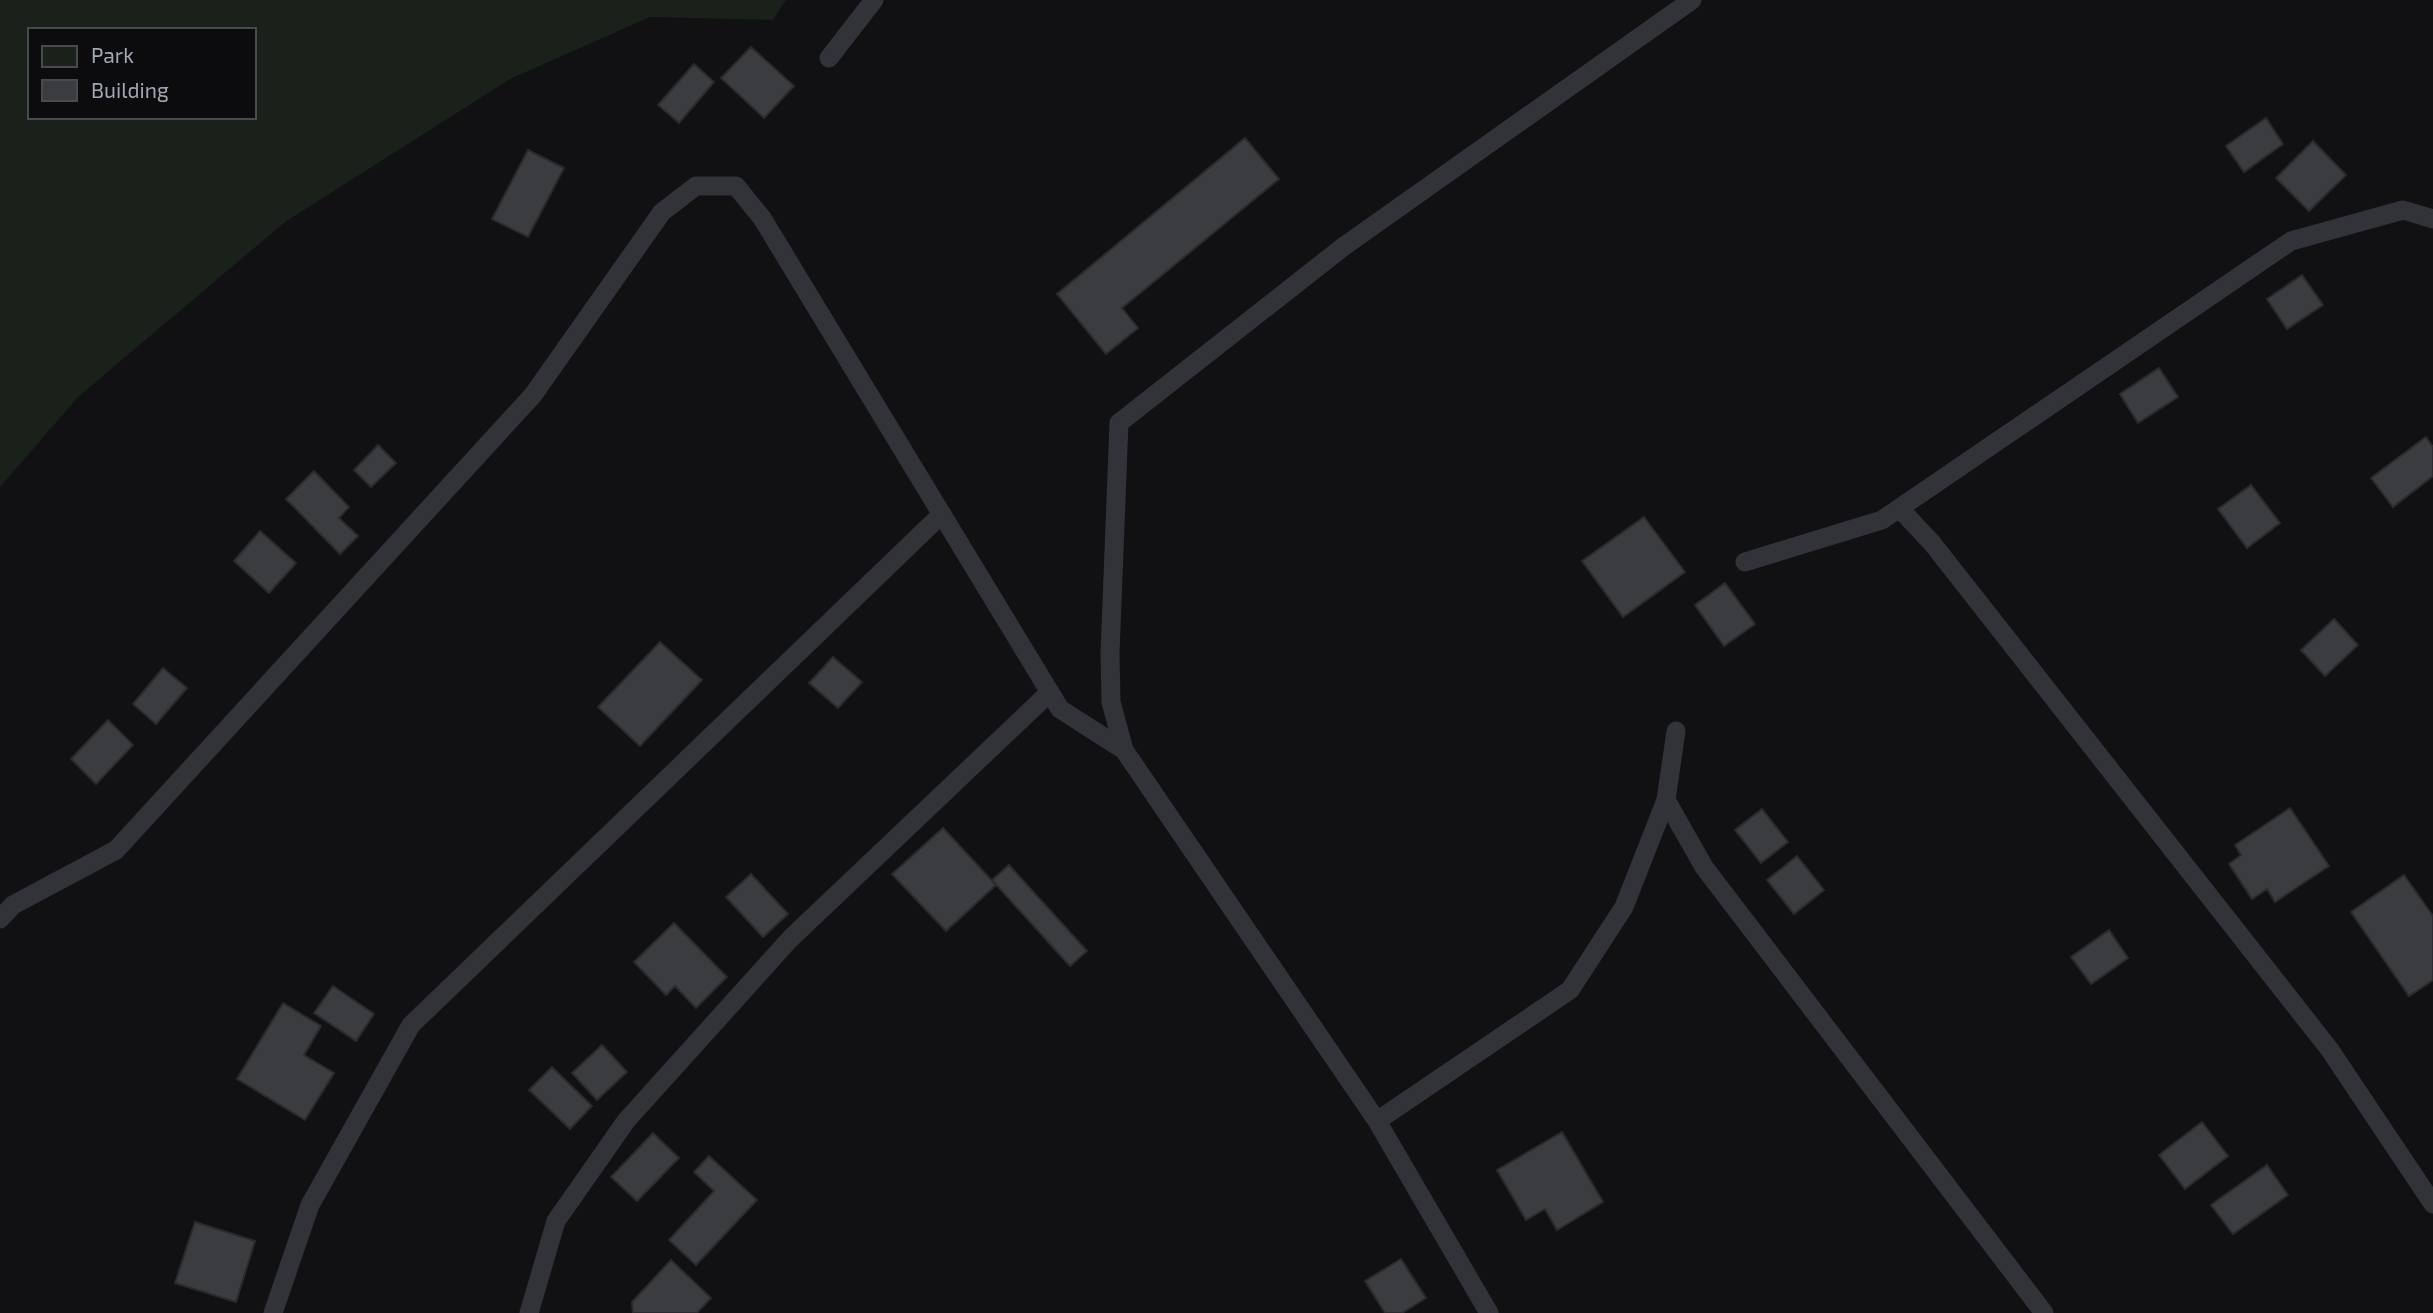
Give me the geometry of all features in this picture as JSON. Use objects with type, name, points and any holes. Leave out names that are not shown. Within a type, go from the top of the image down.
[{"type":"lane","points":[[829,58],[874,0]]},
{"type":"lane","points":[[1489,1313],[1377,1121],[1124,750],[1111,702],[1110,653],[1119,423],[1343,247],[1692,0]]},
{"type":"lane","points":[[0,919],[13,905],[116,850],[533,395],[662,212],[696,186],[736,186],[762,218],[1060,709],[1124,750]]},
{"type":"lane","points":[[1745,562],[1882,520],[2291,242],[2403,210],[2433,219]]},
{"type":"lane","points":[[1900,509],[1932,543],[2330,1050],[2433,1204]]},
{"type":"lane","points":[[273,1313],[310,1206],[411,1025],[942,514]]},
{"type":"lane","points":[[529,1313],[556,1221],[626,1121],[790,939],[1049,692]]},
{"type":"lane","points":[[1377,1121],[1570,990],[1624,908],[1666,800],[1676,732]]},
{"type":"lane","points":[[1666,800],[1704,867],[2044,1313]]},
{"type":"green space","points":[[0,0],[786,0],[773,20],[650,17],[510,79],[285,222],[78,397],[0,487]]},
{"type":"building","points":[[751,47],[794,86],[764,118],[721,78]]},
{"type":"building","points":[[694,64],[714,82],[679,123],[658,105]]},
{"type":"building","points":[[2266,118],[2283,144],[2244,172],[2226,146]]},
{"type":"building","points":[[1245,138],[1279,179],[1122,308],[1138,328],[1106,354],[1057,294]]},
{"type":"building","points":[[2313,141],[2346,175],[2309,211],[2276,178]]},
{"type":"building","points":[[528,150],[564,168],[528,237],[492,219]]},
{"type":"building","points":[[2302,275],[2323,305],[2287,329],[2267,299]]},
{"type":"building","points":[[2159,368],[2178,397],[2138,423],[2120,394]]},
{"type":"building","points":[[2426,437],[2433,447],[2433,476],[2393,507],[2371,478]]},
{"type":"building","points":[[378,445],[396,463],[371,487],[354,470]]},
{"type":"building","points":[[314,471],[349,507],[339,518],[358,536],[340,554],[286,499]]},
{"type":"building","points":[[2251,485],[2280,523],[2247,548],[2218,509]]},
{"type":"building","points":[[1644,517],[1685,572],[1623,617],[1582,561]]},
{"type":"building","points":[[260,531],[296,563],[269,593],[234,561]]},
{"type":"building","points":[[1725,583],[1755,624],[1724,646],[1695,605]]},
{"type":"building","points":[[2334,619],[2358,645],[2325,676],[2301,650]]},
{"type":"building","points":[[660,642],[702,680],[640,746],[598,707]]},
{"type":"building","points":[[833,657],[862,682],[838,708],[809,683]]},
{"type":"building","points":[[163,668],[187,688],[156,724],[133,704]]},
{"type":"building","points":[[108,720],[133,745],[96,784],[71,759]]},
{"type":"building","points":[[2290,808],[2329,866],[2275,902],[2267,889],[2252,899],[2229,864],[2241,855],[2235,845]]},
{"type":"building","points":[[1762,809],[1788,842],[1761,863],[1735,830]]},
{"type":"building","points":[[943,828],[996,885],[946,931],[892,874]]},
{"type":"building","points":[[1797,856],[1824,890],[1794,914],[1767,880]]},
{"type":"building","points":[[1009,865],[1087,951],[1070,966],[992,880]]},
{"type":"building","points":[[751,874],[788,914],[763,937],[726,897]]},
{"type":"building","points":[[2404,875],[2433,916],[2433,980],[2409,996],[2351,912]]},
{"type":"building","points":[[674,923],[727,977],[696,1008],[675,986],[666,995],[634,962]]},
{"type":"building","points":[[2109,930],[2128,958],[2091,984],[2071,957]]},
{"type":"building","points":[[333,986],[374,1014],[356,1041],[314,1013]]},
{"type":"building","points":[[283,1003],[321,1026],[304,1055],[334,1073],[305,1120],[237,1079]]},
{"type":"building","points":[[602,1045],[627,1072],[597,1100],[572,1073]]},
{"type":"building","points":[[552,1067],[592,1106],[570,1129],[529,1090]]},
{"type":"building","points":[[2202,1122],[2228,1156],[2185,1189],[2159,1155]]},
{"type":"building","points":[[1562,1132],[1603,1202],[1557,1230],[1545,1209],[1526,1220],[1497,1170]]},
{"type":"building","points":[[653,1133],[679,1158],[637,1201],[611,1177]]},
{"type":"building","points":[[709,1156],[757,1200],[696,1265],[669,1240],[714,1191],[694,1172]]},
{"type":"building","points":[[2267,1165],[2288,1195],[2233,1234],[2211,1205]]},
{"type":"building","points":[[195,1222],[255,1241],[236,1302],[175,1283]]},
{"type":"building","points":[[1401,1259],[1426,1298],[1402,1313],[1385,1313],[1365,1281]]},
{"type":"building","points":[[671,1260],[711,1298],[697,1313],[633,1313],[632,1302]]}]
